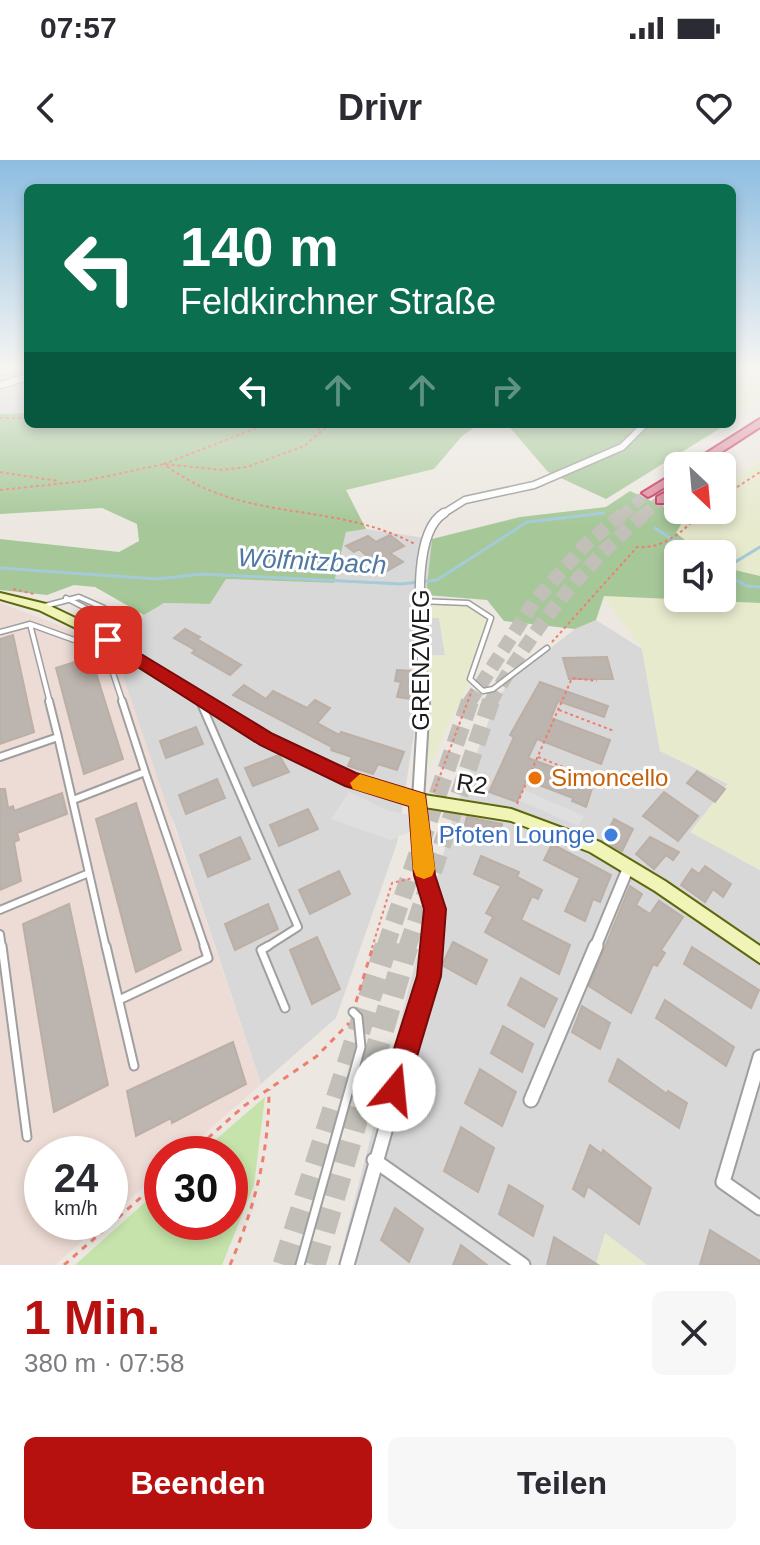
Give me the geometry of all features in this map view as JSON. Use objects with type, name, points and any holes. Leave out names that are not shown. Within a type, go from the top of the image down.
[{"type":"highway","points":[[714,452],[760,422]]},
{"type":"highway","points":[[732,452],[760,434]]},
{"type":"highway","points":[[648,493],[664,483]]},
{"type":"street","name":"GRENZWEG","points":[[347,1265],[374,1160],[429,976],[435,909],[425,875],[418,800],[425,674],[418,601],[428,529],[449,508],[476,496],[534,485],[622,447],[641,428]]},
{"type":"street","points":[[6,593],[47,605],[314,764],[352,780],[418,800],[487,810],[581,841],[629,866],[760,955]]},
{"type":"street","points":[[531,1100],[629,866]]},
{"type":"street","points":[[760,1057],[723,1182],[760,1208]]},
{"type":"street","points":[[374,1160],[523,1265]]},
{"type":"lane","points":[[47,605],[66,598],[97,614],[105,613],[95,633]]},
{"type":"lane","points":[[418,601],[469,602],[485,609],[491,618],[470,679],[483,691],[493,689],[547,648]]},
{"type":"lane","points":[[30,624],[134,1066]]},
{"type":"lane","points":[[0,632],[30,624],[77,641],[108,658],[208,958],[119,1000]]},
{"type":"lane","points":[[198,697],[298,927],[261,950],[285,1008]]},
{"type":"lane","points":[[0,757],[58,737]]},
{"type":"lane","points":[[73,800],[145,772]]},
{"type":"lane","points":[[0,910],[89,873]]},
{"type":"lane","points":[[0,934],[27,1136]]},
{"type":"lane","points":[[300,1265],[361,1047],[358,1017],[353,1012]]},
{"type":"path","points":[[0,490],[84,481],[164,464],[257,428]]},
{"type":"path","points":[[164,464],[222,470],[247,467],[304,446],[324,428]]},
{"type":"path","points":[[164,464],[177,477],[214,494],[294,513],[340,514],[380,523],[423,550]]},
{"type":"path","points":[[0,472],[59,482]]},
{"type":"path","points":[[736,488],[760,472]]},
{"type":"path","points":[[547,648],[637,547],[651,548],[684,532],[691,524]]},
{"type":"path","points":[[6,593],[47,605]]},
{"type":"path","points":[[515,808],[572,678],[597,681]]},
{"type":"path","name":"R2","points":[[446,796],[433,794],[474,685]]},
{"type":"path","points":[[557,709],[614,731]]},
{"type":"path","points":[[538,757],[599,781]]},
{"type":"path","points":[[212,1136],[269,1088],[317,1056],[345,1028],[353,1012],[392,883],[425,875]]},
{"type":"path","points":[[230,1265],[264,1179],[270,1132],[269,1088]]},
{"type":"path","points":[[64,1265],[144,1195]]},
{"type":"shaded area","points":[[366,529],[432,539],[424,617],[439,618],[445,655],[426,656],[397,843],[336,1018],[261,1084],[175,826],[93,642],[164,603],[210,604],[226,579],[334,583],[346,532]]},
{"type":"shaded area","points":[[0,603],[59,625],[116,655],[261,1084],[202,1136],[144,1136],[144,1187],[128,1201],[128,1136],[24,1136],[24,1240],[83,1240],[55,1265],[0,1265]]},
{"type":"shaded area","points":[[596,620],[642,649],[660,751],[728,784],[691,832],[760,870],[760,1265],[647,1265],[605,1234],[596,1265],[338,1265],[453,816],[497,699],[514,676],[575,629]]},
{"type":"shaded area","points":[[524,790],[584,816],[578,826],[520,801]]},
{"type":"shaded area","points":[[349,792],[389,811],[411,815],[412,831],[390,840],[331,819]]},
{"type":"green space","points":[[0,421],[24,421],[24,428],[473,428],[462,436],[434,469],[346,490],[366,529],[346,532],[334,583],[226,579],[210,604],[164,603],[144,615],[95,587],[74,585],[47,595],[0,590],[0,539],[119,552],[139,541],[137,524],[102,508],[0,514]]},
{"type":"green space","points":[[510,428],[721,428],[682,452],[664,452],[664,463],[606,499],[548,472]]},
{"type":"green space","points":[[760,461],[760,576],[736,570],[736,540],[685,540],[676,533],[681,524],[736,524],[736,477]]},
{"type":"green space","points":[[630,491],[664,507],[664,524],[681,524],[676,533],[685,540],[664,540],[664,599],[604,596],[596,620],[575,629],[504,621],[487,600],[426,595],[432,539],[520,517],[606,507]]},
{"type":"green space","points":[[736,570],[760,576],[760,603],[736,602]]},
{"type":"green space","points":[[603,596],[664,599],[664,612],[736,612],[736,602],[760,603],[760,870],[690,832],[728,784],[660,751],[642,649]]},
{"type":"green space","points":[[454,604],[481,611],[487,624],[467,686],[429,768],[426,656],[445,655],[439,618],[424,618],[425,606]]},
{"type":"green space","points":[[265,1097],[254,1185],[248,1200],[248,1136],[220,1136]]},
{"type":"green space","points":[[144,1203],[144,1240],[232,1240],[222,1265],[75,1265],[103,1240],[128,1240],[128,1217]]},
{"type":"green space","points":[[605,1233],[647,1265],[596,1265]]},
{"type":"building","points":[[390,535],[404,546],[390,553],[403,562],[385,572],[359,549],[354,552],[346,546],[368,536],[376,542]]},
{"type":"building","points":[[185,629],[241,665],[230,675],[192,653],[195,650],[174,638]]},
{"type":"building","points":[[13,635],[34,732],[0,744],[0,639]]},
{"type":"building","points":[[91,657],[123,759],[84,774],[56,668]]},
{"type":"building","points":[[607,657],[613,679],[569,679],[563,658]]},
{"type":"building","points":[[397,670],[412,671],[411,699],[397,697],[401,682],[395,681]]},
{"type":"building","points":[[540,682],[608,706],[604,717],[558,701],[551,718],[610,740],[601,764],[537,739],[528,758],[594,782],[586,807],[572,801],[573,798],[526,780],[517,802],[489,792],[514,737],[510,735]]},
{"type":"building","points":[[244,685],[266,699],[273,691],[307,708],[315,700],[330,708],[317,723],[339,735],[341,732],[404,752],[397,770],[378,764],[373,774],[348,766],[352,757],[331,750],[332,747],[233,695]]},
{"type":"building","points":[[196,727],[203,744],[166,758],[160,741]]},
{"type":"building","points":[[279,755],[289,772],[253,786],[245,768]]},
{"type":"building","points":[[697,771],[725,789],[715,802],[687,783]]},
{"type":"building","points":[[217,779],[225,798],[186,814],[179,795]]},
{"type":"building","points":[[0,789],[5,789],[8,808],[13,806],[14,811],[62,793],[67,814],[17,833],[19,840],[14,842],[21,881],[0,890]]},
{"type":"building","points":[[664,792],[698,816],[678,841],[643,816]]},
{"type":"building","points":[[136,803],[181,950],[136,972],[96,819]]},
{"type":"building","points":[[308,809],[318,829],[279,846],[270,825]]},
{"type":"building","points":[[467,817],[502,824],[499,841],[463,832]]},
{"type":"building","points":[[614,819],[633,829],[622,851],[603,840]]},
{"type":"building","points":[[240,837],[250,859],[208,877],[200,855]]},
{"type":"building","points":[[650,837],[679,852],[673,860],[666,855],[654,869],[636,854]]},
{"type":"building","points":[[552,844],[611,875],[600,902],[593,899],[585,921],[565,911],[580,878],[544,860]]},
{"type":"building","points":[[481,856],[519,872],[517,877],[542,890],[538,899],[532,896],[521,920],[570,945],[559,974],[485,932],[493,917],[486,913],[501,886],[474,874]]},
{"type":"building","points":[[705,866],[731,884],[723,897],[713,889],[705,902],[681,885],[692,869],[699,874]]},
{"type":"building","points":[[339,871],[350,894],[310,914],[299,890]]},
{"type":"building","points":[[630,886],[642,894],[636,905],[650,914],[659,901],[683,917],[661,950],[665,953],[657,966],[653,964],[631,1013],[589,986]]},
{"type":"building","points":[[69,904],[108,1085],[54,1112],[23,924]]},
{"type":"building","points":[[268,904],[278,929],[235,950],[225,924]]},
{"type":"building","points":[[317,937],[340,989],[312,1004],[290,950]]},
{"type":"building","points":[[453,942],[487,960],[476,984],[442,965]]},
{"type":"building","points":[[692,947],[759,990],[751,1008],[684,964]]},
{"type":"building","points":[[521,978],[557,999],[544,1027],[508,1005]]},
{"type":"building","points":[[665,1000],[734,1047],[726,1066],[656,1018]]},
{"type":"building","points":[[582,1006],[610,1023],[600,1049],[572,1032]]},
{"type":"building","points":[[503,1026],[533,1044],[522,1072],[491,1053]]},
{"type":"building","points":[[233,1042],[246,1084],[172,1123],[171,1118],[136,1136],[127,1091]]},
{"type":"building","points":[[618,1059],[667,1094],[668,1091],[687,1103],[679,1128],[609,1081]]},
{"type":"building","points":[[480,1069],[516,1092],[502,1126],[465,1103]]},
{"type":"building","points":[[461,1127],[494,1148],[478,1192],[444,1171]]},
{"type":"building","points":[[590,1145],[602,1154],[603,1150],[651,1188],[639,1224],[588,1186],[584,1197],[573,1189]]},
{"type":"building","points":[[509,1185],[543,1206],[533,1236],[499,1214]]},
{"type":"building","points":[[395,1208],[423,1229],[409,1262],[381,1240]]},
{"type":"building","points":[[710,1230],[760,1261],[760,1265],[700,1265]]},
{"type":"building","points":[[554,1237],[598,1265],[547,1265]]},
{"type":"building","points":[[461,1245],[487,1265],[453,1265]]},
{"type":"waterway","name":"Wölfnitzbach","points":[[0,568],[157,579],[202,574],[401,584],[437,580],[527,522],[604,513],[589,515]]},
{"type":"waterway","name":"Wölfnitzbach","points":[[655,528],[673,540]]},
{"type":"waterway","points":[[736,562],[760,547]]},
{"type":"waterway","name":"Wölfnitzbach","points":[[736,580],[747,586],[760,587]]},
{"type":"tunnel","points":[[622,515],[648,493]]},
{"type":"tunnel","points":[[643,515],[661,500]]},
{"type":"tunnel","points":[[470,702],[534,602],[586,544],[624,513]]},
{"type":"tunnel","points":[[491,702],[559,601],[600,555],[646,513]]},
{"type":"tunnel","points":[[385,948],[470,702]]},
{"type":"tunnel","points":[[407,948],[491,702]]},
{"type":"tunnel","points":[[284,1265],[386,946]]},
{"type":"tunnel","points":[[314,1265],[407,946]]},
{"type":"slow traffic","points":[[360,783],[418,800],[424,869]]},
{"type":"place","name":"Simoncello","points":[[535,778]]},
{"type":"place","name":"Pfoten Lounge","points":[[611,835]]},
{"type":"route","points":[[108,640],[267,740],[352,780],[418,800],[425,875],[435,909],[429,976],[394,1090]]}]
